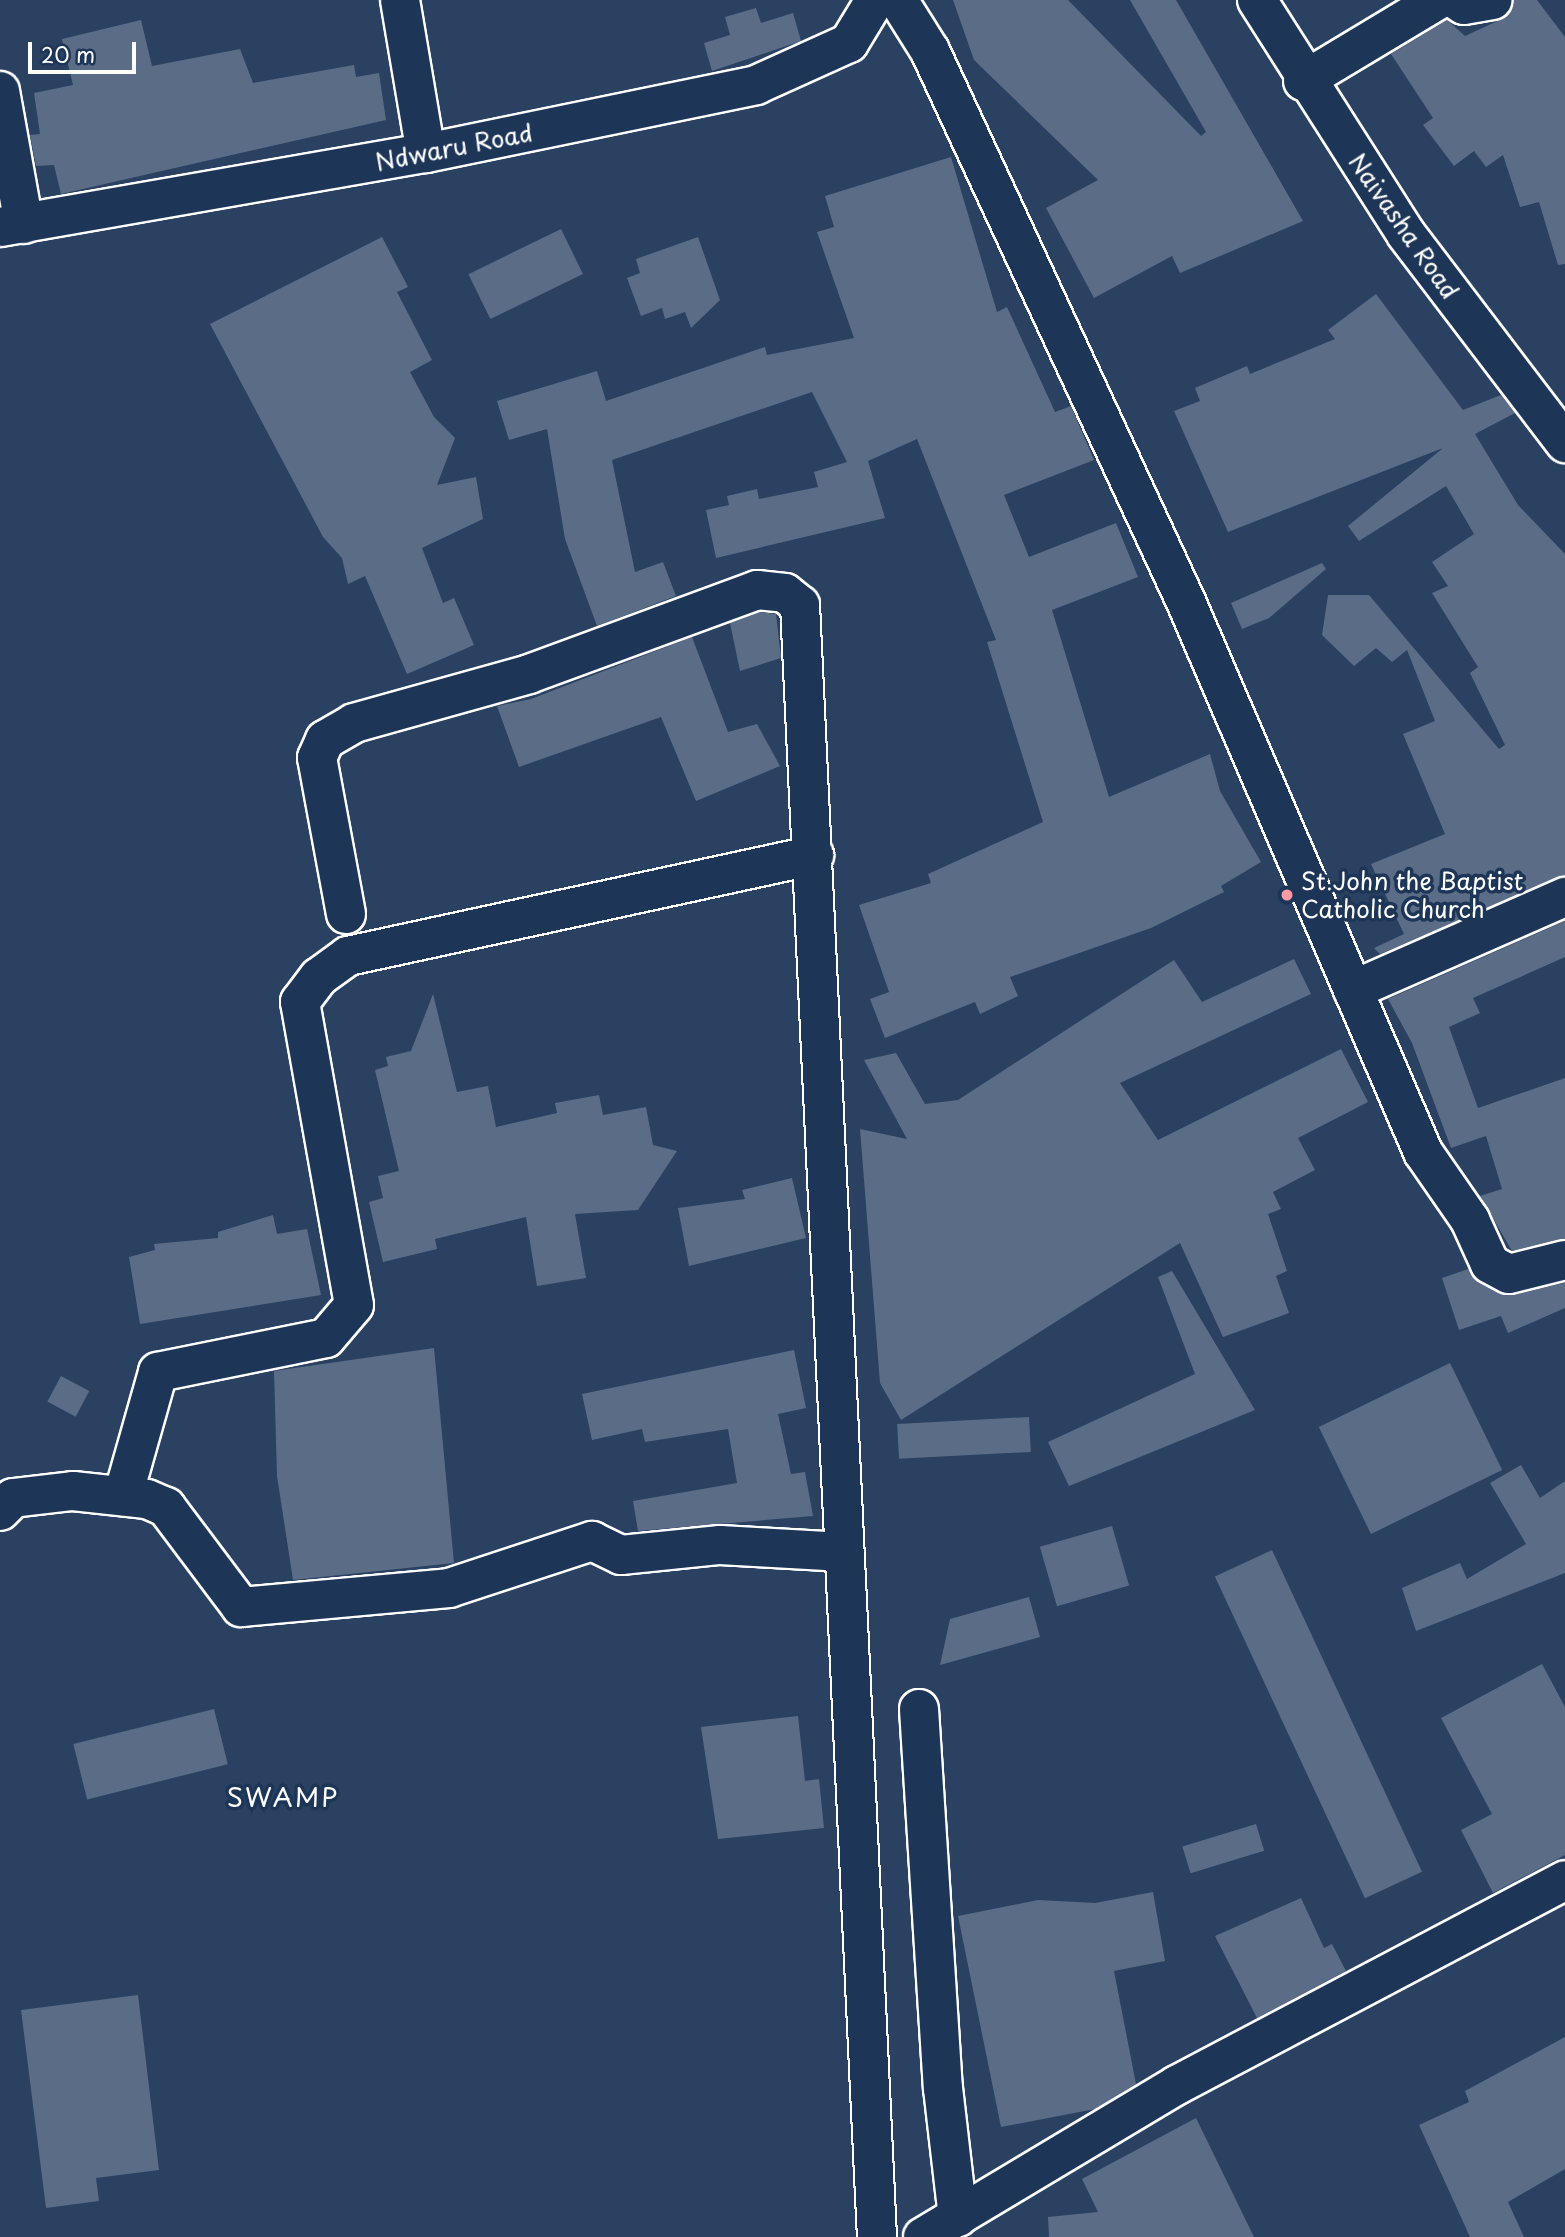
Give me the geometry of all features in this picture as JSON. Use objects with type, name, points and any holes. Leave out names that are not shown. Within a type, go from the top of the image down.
[{"type":"street","points":[[400,0],[426,153]]},
{"type":"street","name":"Ndwaru Road","points":[[12,225],[426,153],[756,85],[849,43],[875,0]]},
{"type":"street","points":[[898,0],[930,51],[1191,613],[1423,1152],[1470,1220],[1490,1264],[1509,1274],[1565,1260]]},
{"type":"street","name":"Naivasha Road","points":[[1257,0],[1303,81],[1406,234],[1565,443]]},
{"type":"street","points":[[1303,81],[1438,0]]},
{"type":"street","points":[[1456,0],[1464,5],[1493,0]]},
{"type":"street","points":[[0,91],[12,225]]},
{"type":"street","points":[[346,914],[317,758],[325,740],[354,723],[528,674],[757,590],[785,593],[800,605],[814,855],[877,2237]]},
{"type":"street","points":[[122,1496],[158,1372],[326,1338],[354,1305],[300,1002],[319,977],[348,956],[814,855]]},
{"type":"street","points":[[1353,990],[1565,897]]},
{"type":"street","points":[[0,1511],[13,1498],[73,1491],[122,1496],[166,1507],[241,1607],[449,1588],[592,1541],[621,1555],[720,1545],[844,1552]]},
{"type":"street","points":[[919,1709],[943,2088],[958,2217]]},
{"type":"street","points":[[923,2237],[1177,2085],[1565,1880]]},
{"type":"building","points":[[953,0],[1068,0],[1201,136],[1206,132],[1130,0],[1176,0],[1303,221],[1180,273],[1172,256],[1094,298],[1046,208],[1098,180],[974,60]]},
{"type":"building","points":[[1514,0],[1537,0],[1565,37],[1565,264],[1558,265],[1539,202],[1520,207],[1503,155],[1486,167],[1474,151],[1454,166],[1423,125],[1433,118],[1391,54],[1447,20],[1465,36],[1506,17]]},
{"type":"building","points":[[756,8],[761,23],[793,13],[801,41],[712,71],[704,43],[730,35],[725,17]]},
{"type":"building","points":[[141,20],[152,66],[240,49],[253,83],[354,65],[356,77],[379,73],[386,120],[61,194],[54,165],[36,166],[30,135],[40,134],[34,93],[73,85],[62,39]]},
{"type":"building","points":[[951,157],[997,312],[1007,307],[1055,412],[1071,406],[1094,460],[1004,495],[1029,557],[1116,523],[1138,577],[1052,610],[1109,797],[1210,754],[1220,791],[1261,862],[1221,886],[1224,892],[1151,928],[1010,977],[1018,996],[980,1014],[975,1002],[885,1038],[870,999],[889,992],[859,905],[931,883],[928,874],[1043,822],[987,642],[996,640],[917,439],[868,461],[885,518],[716,558],[706,510],[729,505],[727,496],[757,489],[759,499],[818,487],[814,472],[847,462],[812,392],[612,460],[635,572],[663,562],[676,596],[597,626],[565,539],[547,429],[509,440],[497,401],[597,371],[606,401],[765,347],[767,355],[854,338],[817,232],[834,227],[825,196]]},
{"type":"building","points":[[561,229],[583,274],[490,319],[468,274]]},
{"type":"building","points":[[382,237],[408,287],[397,292],[432,360],[410,372],[434,417],[455,438],[437,485],[476,477],[483,519],[422,548],[443,603],[454,598],[474,645],[407,674],[365,576],[348,584],[342,558],[323,537],[210,324]]},
{"type":"building","points":[[698,237],[720,300],[691,328],[685,312],[665,319],[662,308],[641,316],[627,278],[640,273],[636,259]]},
{"type":"building","points":[[1376,294],[1463,410],[1501,395],[1515,413],[1475,434],[1518,505],[1565,554],[1565,876],[1380,954],[1374,948],[1404,934],[1371,864],[1445,834],[1403,734],[1435,721],[1407,650],[1392,662],[1376,648],[1354,666],[1322,635],[1328,595],[1369,595],[1499,749],[1505,745],[1470,673],[1478,667],[1432,593],[1448,586],[1432,562],[1474,534],[1446,486],[1359,541],[1348,526],[1443,448],[1228,532],[1174,411],[1200,401],[1195,388],[1247,366],[1250,374],[1335,339],[1328,330]]},
{"type":"building","points":[[1322,563],[1326,569],[1269,618],[1242,629],[1231,603]]},
{"type":"building","points":[[760,612],[776,614],[781,658],[740,671],[730,623]]},
{"type":"building","points":[[692,637],[728,732],[757,724],[780,766],[696,801],[661,717],[519,767],[497,706],[531,699]]},
{"type":"building","points":[[1565,921],[1565,957],[1473,998],[1480,1013],[1449,1027],[1478,1108],[1565,1078],[1565,1239],[1512,1251],[1480,1196],[1502,1189],[1486,1136],[1451,1148],[1412,1043],[1388,999]]},
{"type":"building","points":[[1294,959],[1311,994],[1120,1083],[1158,1140],[1341,1049],[1368,1102],[1298,1138],[1315,1170],[1273,1192],[1281,1209],[1268,1214],[1287,1271],[1276,1276],[1289,1313],[1223,1337],[1180,1243],[901,1420],[880,1383],[860,1129],[907,1139],[864,1060],[896,1053],[925,1104],[958,1100],[1174,960],[1202,1002]]},
{"type":"building","points":[[433,994],[457,1092],[488,1086],[496,1127],[557,1113],[555,1103],[599,1095],[603,1115],[646,1107],[653,1145],[677,1151],[638,1210],[575,1214],[586,1278],[537,1286],[526,1217],[435,1239],[437,1249],[383,1262],[369,1202],[383,1198],[378,1176],[399,1171],[375,1070],[388,1066],[386,1057],[411,1051]]},
{"type":"building","points":[[792,1178],[806,1238],[689,1266],[678,1208],[745,1199],[742,1190]]},
{"type":"building","points":[[273,1215],[277,1234],[307,1229],[321,1295],[140,1324],[129,1257],[155,1250],[154,1244],[218,1238],[218,1232]]},
{"type":"building","points":[[1468,1269],[1500,1294],[1565,1283],[1565,1308],[1508,1333],[1501,1316],[1459,1330],[1442,1278]]},
{"type":"building","points":[[1172,1271],[1255,1410],[1069,1486],[1048,1442],[1195,1374],[1158,1277]]},
{"type":"building","points":[[434,1348],[454,1563],[293,1580],[277,1476],[274,1371]]},
{"type":"building","points":[[794,1350],[806,1408],[778,1414],[791,1474],[805,1472],[813,1516],[638,1531],[633,1501],[737,1483],[728,1429],[645,1442],[642,1429],[592,1440],[582,1394]]},
{"type":"building","points":[[1450,1363],[1502,1470],[1371,1534],[1319,1427]]},
{"type":"building","points":[[61,1376],[89,1391],[76,1417],[47,1402]]},
{"type":"building","points":[[1029,1417],[1031,1452],[899,1459],[897,1424]]},
{"type":"building","points":[[1521,1465],[1540,1498],[1565,1481],[1565,1573],[1416,1631],[1402,1588],[1460,1563],[1467,1579],[1526,1544],[1490,1483]]},
{"type":"building","points":[[1112,1526],[1129,1586],[1057,1606],[1040,1547]]},
{"type":"building","points":[[1272,1550],[1422,1872],[1365,1898],[1215,1577]]},
{"type":"building","points":[[1029,1597],[1040,1637],[940,1665],[950,1619]]},
{"type":"building","points":[[1542,1664],[1565,1707],[1565,1855],[1493,1893],[1461,1830],[1492,1814],[1441,1718]]},
{"type":"building","points":[[214,1709],[228,1764],[87,1799],[73,1744]]},
{"type":"building","points":[[798,1716],[805,1781],[819,1779],[824,1828],[718,1839],[701,1727]]},
{"type":"building","points":[[1256,1824],[1264,1851],[1191,1873],[1182,1847]]},
{"type":"building","points":[[1153,1892],[1165,1961],[1114,1971],[1136,2084],[1095,2109],[1001,2127],[958,1916],[1038,1900],[1095,1903]]},
{"type":"building","points":[[1301,1898],[1324,1948],[1332,1944],[1346,1971],[1257,2018],[1215,1936]]},
{"type":"building","points":[[138,1995],[159,2170],[96,2178],[99,2201],[46,2208],[21,2010]]},
{"type":"building","points":[[1565,2037],[1565,2169],[1508,2202],[1524,2237],[1470,2237],[1419,2125],[1469,2102],[1465,2091]]},
{"type":"building","points":[[1196,2118],[1254,2237],[1049,2237],[1048,2217],[1098,2212],[1082,2179]]},
{"type":"place","name":"St.John the Baptist Catholic Church","points":[[1287,895]]},
{"type":"district","name":"SWAMP","points":[[283,1797]]}]
